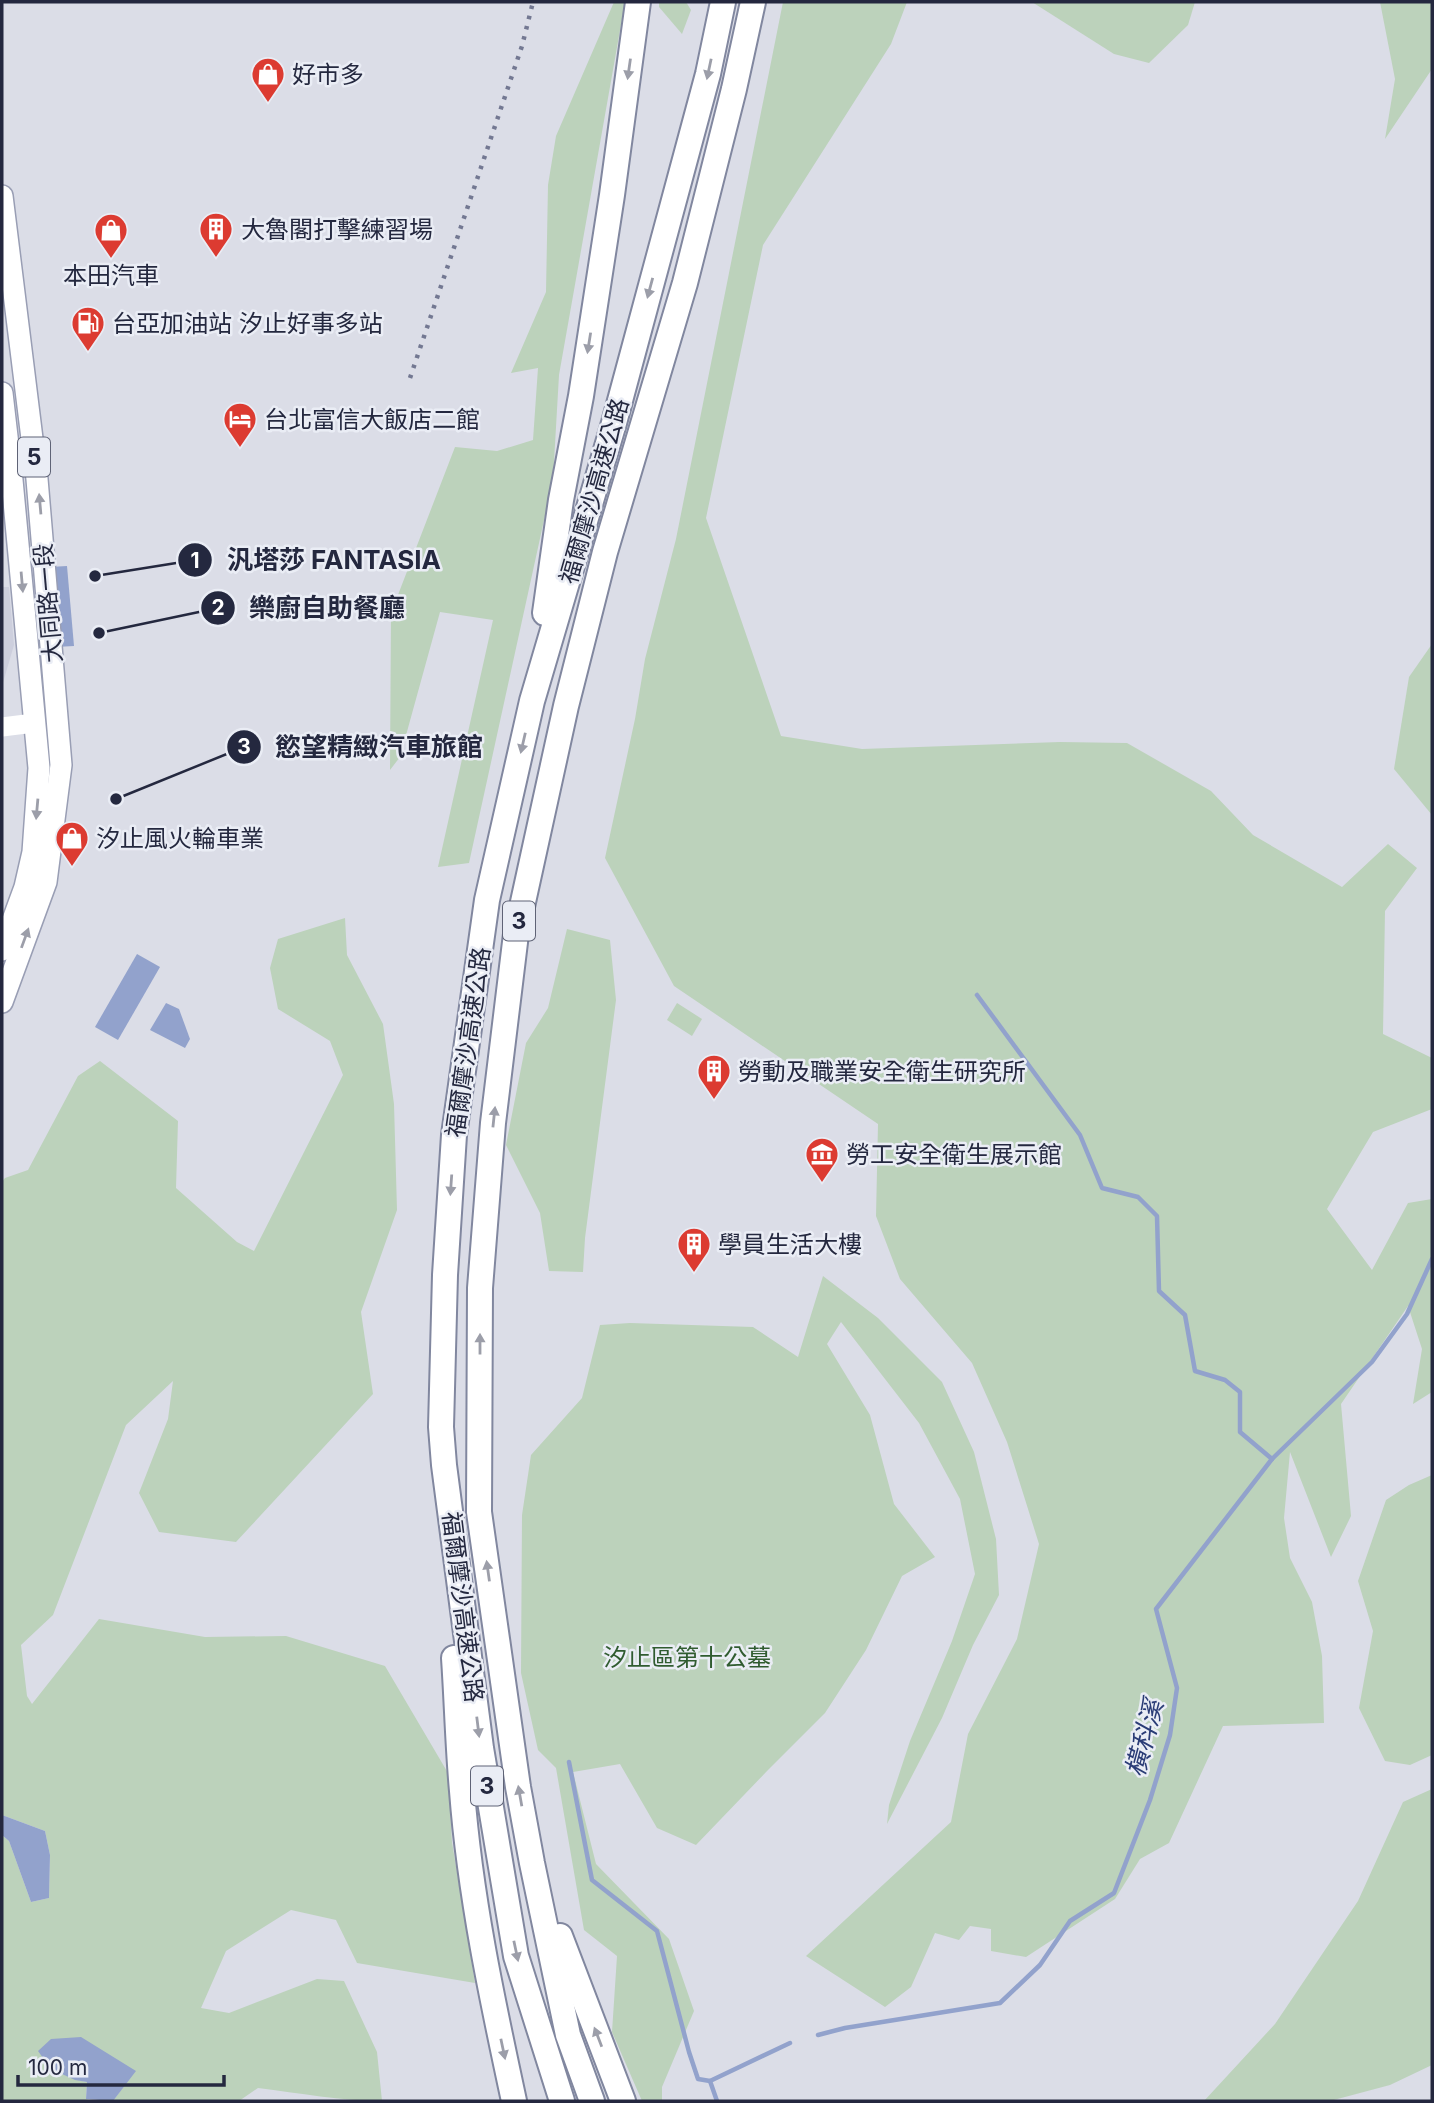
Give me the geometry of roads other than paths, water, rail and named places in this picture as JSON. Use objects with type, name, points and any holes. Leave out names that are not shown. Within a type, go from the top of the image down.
[{"type":"highway","points":[[532,701],[561,500],[581,396],[608,222],[638,2]]},
{"type":"highway","name":"福爾摩沙高速公路","points":[[562,2101],[516,1956],[481,1748],[444,1465],[441,1427],[444,1275],[454,1135],[487,900],[532,701],[621,396],[708,74],[723,2]]},
{"type":"highway","name":"福爾摩沙高速公路","points":[[592,2101],[568,2035],[532,1863],[518,1787],[479,1512],[480,1288],[497,1096],[516,934],[566,706],[605,552],[685,283],[753,2]]},
{"type":"highway","points":[[444,1465],[462,1792],[491,1997],[514,2101]]},
{"type":"highway","points":[[532,1863],[623,2101]]},
{"type":"main road","name":"大同路一段","points":[[2,196],[37,479],[61,765],[46,882],[2,1002]]},
{"type":"main road","name":"大同路一段","points":[[2,393],[39,768],[33,852],[2,950]]},
{"type":"street","points":[[2,727],[33,723]]},
{"type":"water","points":[[67,566],[74,646],[56,647],[50,567]]},
{"type":"water","points":[[137,954],[160,967],[118,1040],[95,1027]]},
{"type":"water","points":[[166,1003],[179,1009],[190,1039],[185,1048],[150,1030]]},
{"type":"water","points":[[2,1815],[45,1831],[50,1855],[49,1898],[31,1902],[9,1841],[2,1835]]},
{"type":"water","points":[[81,2037],[136,2071],[113,2101],[86,2099],[87,2082],[75,2080],[51,2069],[38,2051],[51,2039]]},
{"type":"waterway","points":[[977,995],[1080,1135],[1102,1188],[1138,1197],[1157,1216],[1159,1291],[1185,1315],[1195,1371],[1225,1380],[1240,1392],[1240,1432],[1272,1459]]},
{"type":"waterway","name":"橫科溪","points":[[818,2035],[845,2028],[1000,2003],[1040,1965],[1070,1921],[1114,1893],[1150,1800],[1170,1735],[1177,1688],[1156,1609],[1272,1459],[1372,1362],[1407,1314],[1432,1259]]},
{"type":"waterway","points":[[569,1762],[592,1880],[657,1931],[698,2079],[710,2081]]},
{"type":"waterway","name":"橫科溪","points":[[717,2101],[710,2081],[790,2043]]},
{"type":"railway","points":[[410,378],[522,46],[533,2]]},
{"type":"place","name":"好市多","points":[[268,104]]},
{"type":"place","name":"大魯閣打擊練習場","points":[[216,259]]},
{"type":"place","name":"本田汽車","points":[[111,260]]},
{"type":"place","name":"台亞加油站 汐止好事多站","points":[[88,353]]},
{"type":"place","name":"台北富信大飯店二館","points":[[240,449]]},
{"type":"place","name":"汎塔莎 FANTASIA","points":[[95,576]]},
{"type":"place","name":"樂廚自助餐廳","points":[[99,633]]},
{"type":"place","name":"慾望精緻汽車旅館","points":[[116,799]]},
{"type":"place","name":"汐止風火輪車業","points":[[72,868]]},
{"type":"place","name":"勞動及職業安全衛生研究所","points":[[714,1101]]},
{"type":"place","name":"勞工安全衛生展示館","points":[[822,1184]]},
{"type":"place","name":"學員生活大樓","points":[[694,1274]]},
{"type":"park label","name":"汐止區第十公墓","points":[[687,1657]]}]
